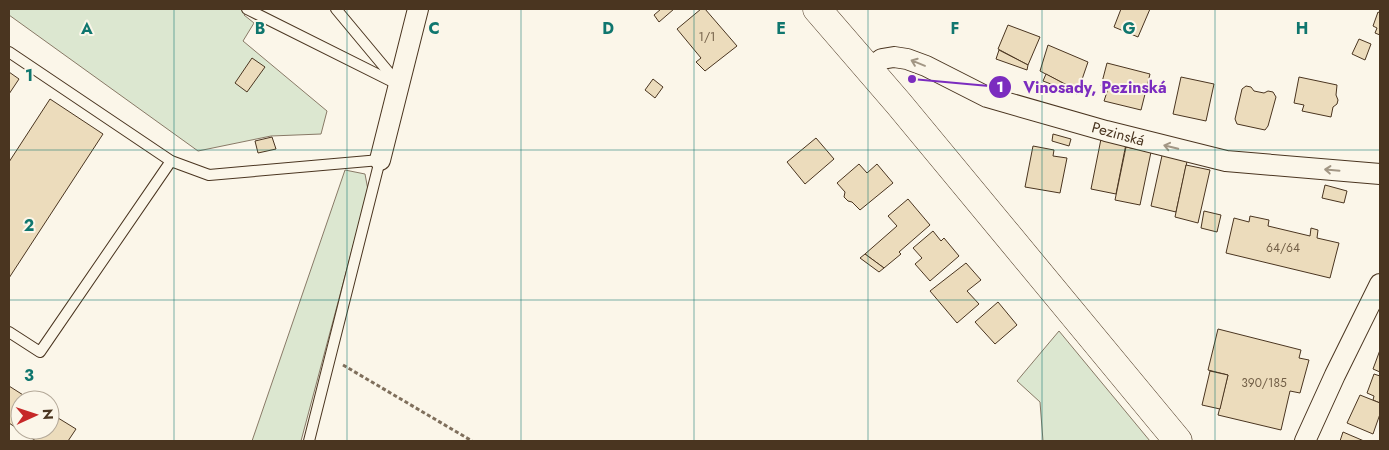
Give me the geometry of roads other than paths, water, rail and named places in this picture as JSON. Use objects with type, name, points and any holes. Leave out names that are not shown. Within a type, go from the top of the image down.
[{"type":"main road","points":[[817,9],[1178,441]]},
{"type":"street","points":[[380,160],[418,9]]},
{"type":"street","name":"Pezinská","points":[[868,69],[882,59],[894,57],[906,59],[926,66],[987,97],[1106,132],[1226,161],[1380,174]]},
{"type":"street","points":[[1305,441],[1380,284]]},
{"type":"lane","points":[[247,9],[399,85]]},
{"type":"lane","points":[[336,9],[399,85]]},
{"type":"lane","points":[[9,52],[171,161],[209,175],[380,160],[309,441]]},
{"type":"lane","points":[[9,332],[40,352],[171,161]]},
{"type":"place","name":"Vinosady, Pezinská","points":[[912,79]]}]
